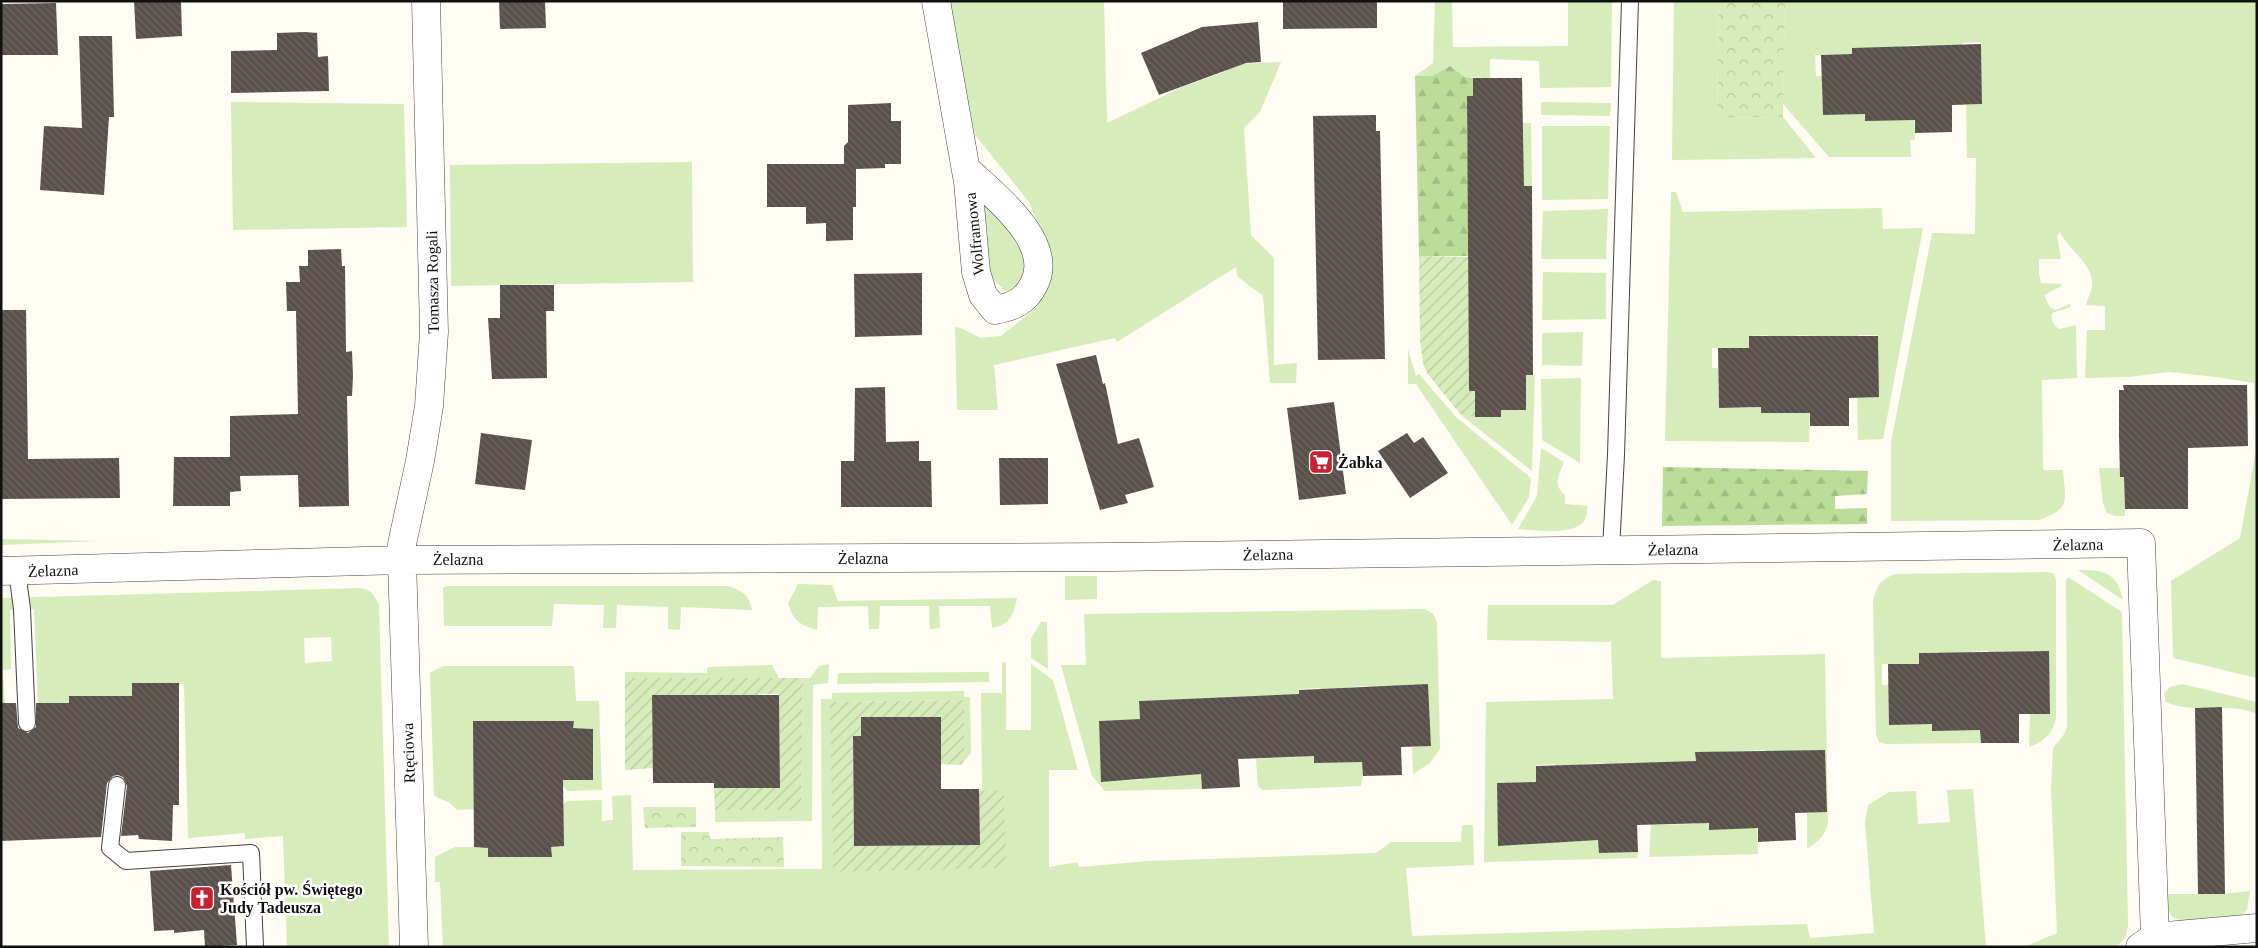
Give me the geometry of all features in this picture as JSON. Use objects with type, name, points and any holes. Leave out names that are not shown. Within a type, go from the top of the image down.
[{"type":"street","name":"Tomasza Rogali","points":[[402,560],[402,544],[420,460],[429,406],[434,332],[426,1]]},
{"type":"street","name":"Wolframowa","points":[[936,1],[966,169]]},
{"type":"street","name":"Żelazna","points":[[9,571],[402,560],[1053,557],[2141,543],[2148,942],[2257,928]]},
{"type":"street","name":"Rtęciowa","points":[[402,560],[414,947]]},
{"type":"lane","points":[[1611,550],[1616,455],[1630,1]]},
{"type":"lane","points":[[9,571],[22,609],[27,723]]},
{"type":"lane","points":[[117,785],[110,848],[126,861],[252,853],[255,947]]},
{"type":"green space","points":[[945,1],[1104,1],[1107,123],[1182,87],[1224,72],[1236,64],[1281,62],[1260,112],[1244,128],[1251,235],[1274,258],[1274,365],[1297,363],[1296,383],[1270,383],[1263,296],[1237,276],[1236,267],[1117,342],[1115,338],[994,365],[998,410],[957,410],[955,327],[961,328],[980,338],[1001,336],[1037,307],[1049,278],[1043,237],[1029,202],[975,135],[957,83]]},
{"type":"green space","points":[[1435,1],[1452,1],[1453,47],[1568,46],[1568,1],[1612,1],[1611,87],[1540,88],[1539,61],[1490,59],[1490,78],[1465,77],[1450,66],[1432,76],[1415,76],[1433,63]]},
{"type":"green space","points":[[1674,1],[1719,1],[1717,118],[1783,117],[1816,158],[1672,160]]},
{"type":"green space","points":[[1719,1],[1785,1],[1783,117],[1717,118]]},
{"type":"green space","points":[[1785,1],[2257,1],[2257,678],[2173,658],[2171,581],[2240,538],[2256,451],[2254,383],[2170,372],[2128,377],[2085,378],[2087,330],[2105,330],[2105,306],[2086,305],[2092,286],[2092,278],[2085,264],[2060,232],[2057,236],[2061,259],[2039,259],[2039,274],[2041,283],[2061,284],[2062,286],[2044,295],[2050,307],[2055,310],[2070,304],[2071,307],[2052,313],[2054,324],[2059,329],[2076,325],[2077,378],[2042,380],[2043,470],[2063,470],[2065,496],[2062,507],[2050,516],[2039,520],[1891,521],[1891,442],[1932,233],[1975,234],[1976,158],[1967,158],[1966,105],[1982,104],[1981,42],[1962,43],[1962,49],[1920,51],[1920,45],[1901,46],[1900,52],[1871,48],[1852,48],[1852,54],[1815,55],[1816,76],[1822,76],[1823,115],[1855,114],[1864,105],[1865,121],[1914,114],[1915,140],[1910,140],[1911,157],[1829,157],[1783,104]]},
{"type":"green space","points":[[1450,66],[1465,77],[1473,78],[1473,96],[1467,96],[1467,142],[1474,256],[1419,256],[1415,76],[1432,76]]},
{"type":"green space","points":[[231,102],[404,104],[407,227],[233,230]]},
{"type":"green space","points":[[1541,102],[1611,103],[1610,116],[1541,115]]},
{"type":"green space","points":[[1523,123],[1531,123],[1532,186],[1524,186]]},
{"type":"green space","points":[[1542,126],[1610,126],[1608,199],[1542,200]]},
{"type":"green space","points":[[692,162],[693,282],[451,286],[450,165]]},
{"type":"green space","points":[[1671,192],[1676,192],[1683,212],[1882,208],[1883,229],[1923,228],[1883,439],[1858,440],[1857,397],[1879,397],[1878,335],[1858,335],[1857,341],[1818,341],[1817,336],[1797,335],[1797,341],[1769,341],[1768,335],[1749,336],[1749,348],[1712,348],[1712,368],[1718,368],[1719,408],[1751,408],[1761,398],[1762,413],[1782,413],[1810,407],[1809,442],[1665,441]]},
{"type":"green space","points":[[983,199],[993,202],[1025,255],[1024,285],[1009,294],[987,274]]},
{"type":"green space","points":[[1608,209],[1606,259],[1541,259],[1543,211]]},
{"type":"green space","points":[[1419,256],[1468,257],[1469,391],[1475,391],[1478,417],[1461,415],[1427,373],[1423,363],[1420,340]]},
{"type":"green space","points":[[1543,272],[1606,273],[1606,319],[1542,320]]},
{"type":"green space","points":[[1583,332],[1582,366],[1542,365],[1542,333]]},
{"type":"green space","points":[[1408,349],[1416,376],[1419,374],[1457,418],[1531,478],[1529,497],[1512,525],[1416,384],[1408,384]]},
{"type":"green space","points":[[1526,375],[1535,375],[1532,471],[1461,415],[1501,417],[1501,410]]},
{"type":"green space","points":[[1581,378],[1580,463],[1542,440],[1541,379]]},
{"type":"green space","points":[[1541,448],[1564,462],[1558,483],[1565,495],[1565,504],[1588,506],[1585,520],[1579,526],[1553,531],[1518,529],[1537,496]]},
{"type":"green space","points":[[1663,467],[1868,471],[1867,494],[1835,496],[1835,509],[1867,508],[1867,524],[1662,526]]},
{"type":"green space","points":[[2099,468],[2120,468],[2120,477],[2124,477],[2125,516],[2115,516],[2107,513],[2103,503]]},
{"type":"green space","points":[[1,539],[99,541],[1,545]]},
{"type":"green space","points":[[2078,570],[2108,574],[2117,584],[2123,600]]},
{"type":"green space","points":[[2049,572],[2054,574],[2056,580],[2056,718],[2053,728],[2047,736],[2039,743],[2029,747],[2030,714],[2050,714],[2048,651],[2029,651],[2029,657],[1988,658],[1988,651],[1968,652],[1968,658],[1939,658],[1939,652],[1919,653],[1919,664],[1882,664],[1882,685],[1889,685],[1922,724],[1980,724],[1981,743],[1886,744],[1879,742],[1876,735],[1873,603],[1877,588],[1885,579],[1895,574]]},
{"type":"green space","points":[[1065,576],[1097,576],[1097,599],[1065,600]]},
{"type":"green space","points":[[2068,577],[2122,612],[2128,926],[2125,938],[2117,947],[2024,947],[2057,933],[2051,788],[2053,748],[2067,728],[2066,580]]},
{"type":"green space","points":[[1653,580],[1661,581],[1661,658],[1825,654],[1828,822],[1823,834],[1818,841],[1807,849],[1807,813],[1827,811],[1824,750],[1806,750],[1806,756],[1764,757],[1764,750],[1695,753],[1696,767],[1605,769],[1604,763],[1585,764],[1555,771],[1555,764],[1536,765],[1536,782],[1497,784],[1499,845],[1539,844],[1538,829],[1598,835],[1599,853],[1638,852],[1637,858],[1484,862],[1486,702],[1613,699],[1611,642],[1487,640],[1488,605],[1613,605]]},
{"type":"green space","points":[[798,584],[832,585],[838,601],[1017,598],[1010,618],[998,627],[992,628],[990,606],[939,606],[940,628],[930,629],[929,606],[880,606],[879,629],[869,629],[868,606],[818,607],[817,630],[798,621],[790,609],[788,603]]},
{"type":"green space","points":[[448,586],[728,586],[737,589],[747,597],[752,610],[681,607],[680,630],[668,629],[668,607],[617,605],[616,628],[603,628],[604,605],[554,604],[552,626],[444,626],[443,588]]},
{"type":"green space","points":[[360,588],[372,594],[379,605],[389,947],[287,947],[283,836],[245,839],[245,833],[188,838],[184,684],[132,683],[132,709],[93,696],[69,696],[69,703],[38,703],[34,609],[10,610],[11,669],[3,670],[8,753],[1,725],[1,598]],"holes":[[[331,637],[332,661],[305,663],[304,638]]]},
{"type":"green space","points":[[1425,609],[1433,614],[1437,622],[1440,749],[1430,763],[1413,774],[1412,747],[1431,745],[1428,684],[1369,692],[1368,686],[1349,687],[1349,693],[1319,694],[1319,688],[1299,689],[1299,701],[1159,706],[1159,700],[1139,701],[1140,719],[1099,721],[1102,781],[1142,780],[1142,766],[1201,771],[1202,789],[1105,791],[1092,776],[1061,665],[1086,665],[1084,614]]},
{"type":"green space","points":[[1041,622],[1047,622],[1048,669],[1031,658],[1031,639]]},
{"type":"green space","points":[[1002,662],[1006,663],[1006,730],[1031,730],[1031,664],[1053,680],[1078,770],[1049,770],[1049,867],[1078,862],[1079,867],[1149,861],[1376,853],[1391,842],[1461,842],[1462,825],[1473,825],[1474,865],[1406,868],[1412,936],[1807,924],[1810,938],[1874,933],[1865,822],[1868,805],[1889,792],[1916,791],[1918,824],[1950,822],[1947,790],[1973,789],[1986,947],[443,947],[440,882],[435,882],[435,857],[455,847],[488,847],[488,857],[551,857],[551,847],[563,846],[563,805],[566,801],[602,800],[602,821],[613,820],[612,796],[631,795],[633,870],[822,869],[821,699],[832,699],[832,693],[964,691],[964,697],[970,697],[971,753],[964,761],[964,700],[831,702],[833,869],[1005,868],[1003,791],[979,791],[982,788],[981,693],[1002,693]]},
{"type":"green space","points":[[829,664],[828,683],[813,685],[812,821],[715,822],[715,810],[801,809],[803,678],[810,678],[819,666]]},
{"type":"green space","points":[[772,665],[779,678],[625,678],[625,672],[707,673],[707,667]]},
{"type":"green space","points":[[443,666],[574,666],[576,701],[599,701],[602,790],[568,791],[557,780],[593,780],[593,729],[573,728],[573,721],[474,721],[474,809],[457,810],[450,803],[434,796],[430,673]]},
{"type":"green space","points":[[989,672],[989,682],[837,684],[838,673]]},
{"type":"green space","points":[[625,678],[803,678],[801,810],[715,810],[714,788],[780,787],[779,694],[759,694],[759,702],[746,695],[652,695],[653,768],[625,770]]},
{"type":"green space","points":[[2182,684],[2257,702],[2257,714],[2234,708],[2188,708],[2166,702],[2164,694],[2170,687]]},
{"type":"green space","points":[[964,700],[964,761],[961,765],[941,764],[941,717],[861,717],[861,736],[853,737],[854,846],[979,845],[979,791],[1004,790],[1006,868],[833,872],[830,702]]},
{"type":"green space","points":[[1314,749],[1314,763],[1362,757],[1363,776],[1361,786],[1263,790],[1258,786],[1256,759],[1300,757]]},
{"type":"green space","points":[[643,807],[696,807],[696,827],[645,828]]},
{"type":"green space","points":[[1697,814],[1708,814],[1709,830],[1757,822],[1758,854],[1649,857],[1651,825],[1697,824]]},
{"type":"green space","points":[[681,832],[709,832],[710,839],[783,837],[784,867],[681,866]]},
{"type":"green space","points":[[2250,891],[2247,910],[2238,918],[2184,922],[2171,916],[2163,894],[2225,894]]},
{"type":"building","points":[[134,1],[181,1],[182,36],[136,39]]},
{"type":"building","points":[[499,1],[545,1],[546,28],[500,29]]},
{"type":"building","points":[[1283,1],[1377,1],[1377,28],[1283,29]]},
{"type":"building","points":[[56,3],[58,55],[1,55],[1,4]]},
{"type":"building","points":[[1258,22],[1261,62],[1246,63],[1159,95],[1141,53],[1202,27]]},
{"type":"building","points":[[277,33],[317,33],[318,57],[328,56],[329,91],[231,93],[231,51],[277,50]]},
{"type":"building","points":[[79,36],[112,36],[114,117],[109,117],[104,195],[40,190],[44,126],[82,128]]},
{"type":"building","points":[[1981,44],[1982,104],[1952,105],[1952,132],[1915,133],[1915,120],[1865,121],[1865,114],[1823,115],[1821,55],[1852,54],[1852,48]]},
{"type":"building","points":[[1473,78],[1522,78],[1524,186],[1532,186],[1533,375],[1526,375],[1526,410],[1501,410],[1501,417],[1475,417],[1475,391],[1469,391],[1467,96],[1473,96]]},
{"type":"building","points":[[891,103],[891,121],[901,121],[901,164],[885,164],[885,168],[856,169],[856,207],[853,207],[853,240],[826,241],[826,223],[806,224],[806,207],[767,207],[767,164],[844,164],[844,146],[848,142],[848,105]]},
{"type":"building","points":[[1376,115],[1376,131],[1380,131],[1385,359],[1318,360],[1313,116]]},
{"type":"building","points":[[341,249],[342,266],[345,266],[346,352],[352,351],[353,376],[352,396],[347,396],[349,506],[299,507],[298,475],[240,476],[241,491],[230,492],[230,506],[173,506],[174,457],[230,457],[230,416],[298,414],[296,311],[287,311],[286,282],[300,282],[299,266],[308,266],[308,250]]},
{"type":"building","points":[[922,273],[922,335],[855,337],[854,274]]},
{"type":"building","points":[[500,285],[554,285],[554,311],[546,311],[547,378],[492,379],[488,318],[500,318]]},
{"type":"building","points":[[1,310],[26,310],[28,459],[119,458],[120,498],[1,499]]},
{"type":"building","points":[[1749,336],[1878,336],[1879,397],[1849,398],[1849,426],[1810,426],[1810,413],[1761,413],[1761,407],[1719,408],[1718,348],[1749,348]]},
{"type":"building","points":[[1096,355],[1103,384],[1105,383],[1118,444],[1139,438],[1154,487],[1125,495],[1128,503],[1100,510],[1056,364]]},
{"type":"building","points":[[2123,385],[2247,385],[2248,446],[2188,448],[2188,509],[2125,509],[2124,477],[2120,477],[2119,436],[2119,390],[2124,390]]},
{"type":"building","points":[[885,387],[886,442],[919,441],[919,461],[931,461],[932,507],[841,507],[841,461],[854,461],[855,388]]},
{"type":"building","points":[[1334,402],[1346,494],[1299,500],[1287,408]]},
{"type":"building","points":[[481,433],[532,440],[525,490],[475,484]]},
{"type":"building","points":[[1407,433],[1414,443],[1423,437],[1448,473],[1410,498],[1378,451]]},
{"type":"building","points":[[999,458],[1048,458],[1048,504],[1000,505]]},
{"type":"building","points":[[2049,651],[2050,714],[2019,714],[2019,743],[1981,743],[1980,730],[1932,731],[1932,724],[1889,725],[1888,664],[1919,664],[1919,653]]},
{"type":"building","points":[[132,683],[179,683],[179,805],[173,805],[172,841],[139,839],[138,835],[121,836],[127,786],[123,777],[118,775],[113,776],[107,783],[101,837],[1,841],[1,703],[16,703],[18,728],[28,733],[36,727],[36,703],[69,703],[69,696],[132,696]]},
{"type":"building","points":[[1428,684],[1431,746],[1401,747],[1402,775],[1363,776],[1362,762],[1314,763],[1314,756],[1238,759],[1240,787],[1202,789],[1201,774],[1101,782],[1099,721],[1140,719],[1139,701],[1299,694],[1299,690]]},
{"type":"building","points":[[652,695],[779,695],[780,788],[714,788],[714,783],[653,783]]},
{"type":"building","points":[[2222,707],[2225,894],[2198,894],[2195,708]]},
{"type":"building","points":[[861,717],[941,717],[941,789],[979,789],[980,845],[854,846],[853,736],[861,736]]},
{"type":"building","points":[[473,721],[574,721],[573,728],[593,729],[593,780],[563,780],[564,846],[551,847],[552,857],[488,857],[488,848],[474,847]]},
{"type":"building","points":[[1825,750],[1827,812],[1795,813],[1796,840],[1758,842],[1758,828],[1709,830],[1709,823],[1637,825],[1638,852],[1599,853],[1598,840],[1498,846],[1497,783],[1536,782],[1536,766],[1696,761],[1695,752]]},
{"type":"building","name":"Kościół pw. Świętego Judy Tadeusza","points":[[231,865],[237,945],[205,947],[204,930],[174,933],[174,930],[154,931],[150,871]]},
{"type":"place","name":"Żabka","points":[[1321,462]]},
{"type":"place","name":"Kościół pw. Świętego Judy Tadeusza","points":[[202,898]]}]
